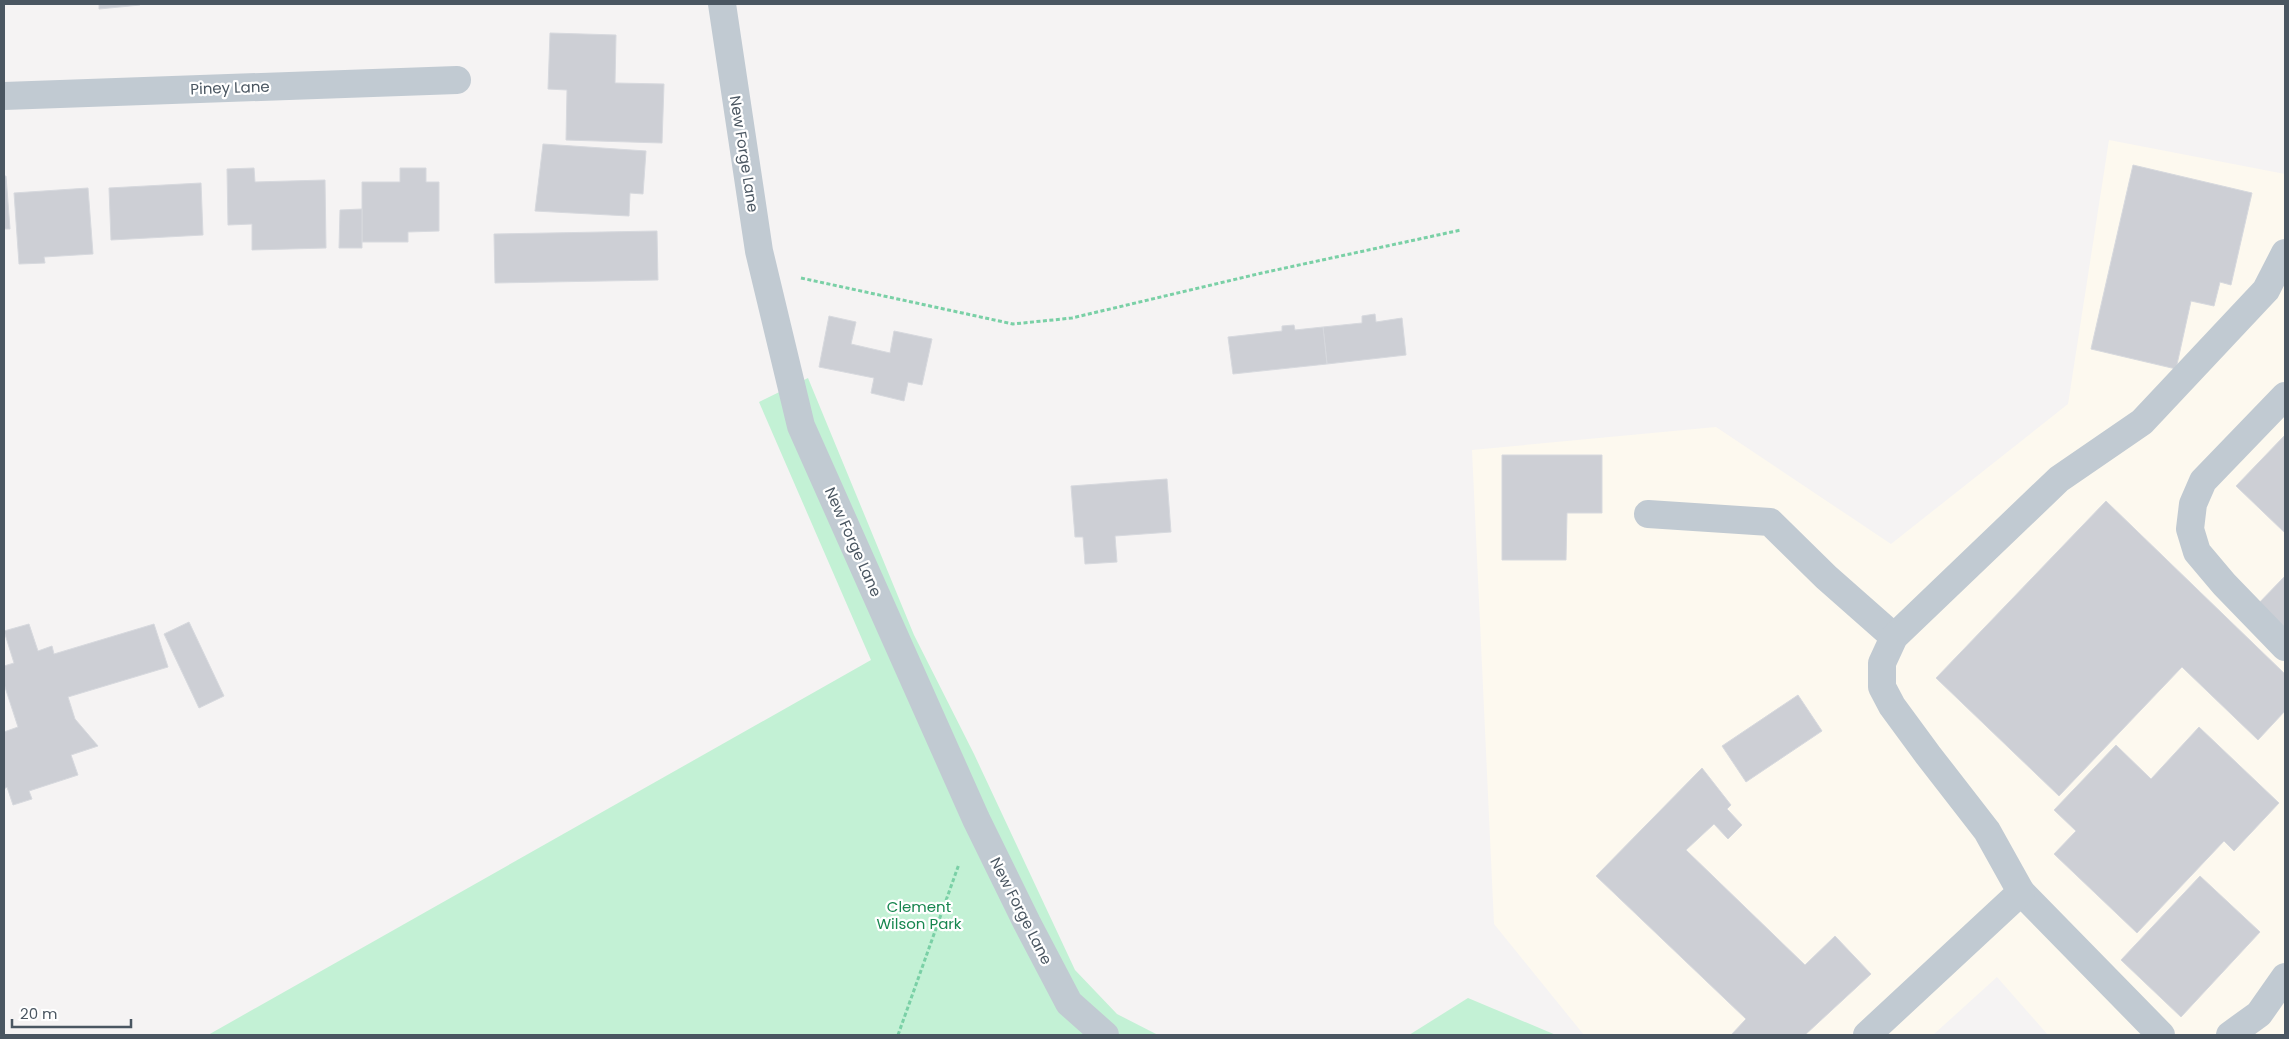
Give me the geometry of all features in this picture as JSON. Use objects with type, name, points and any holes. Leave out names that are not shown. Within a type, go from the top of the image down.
[{"type":"street","name":"New Forge Lane","points":[[722,4],[759,252],[801,426],[976,819],[1069,1004],[1105,1035]]},
{"type":"street","name":"Piney Lane","points":[[4,96],[457,80]]},
{"type":"street","points":[[2162,1035],[2021,892],[1987,830],[1892,706],[1882,687],[1882,663],[1894,637],[2059,479],[2142,422],[2266,290],[2285,253]]},
{"type":"street","points":[[2285,396],[2203,480],[2193,504],[2190,529],[2197,552],[2224,584],[2285,647]]},
{"type":"street","points":[[1648,514],[1770,522],[1826,577],[1894,637]]},
{"type":"street","points":[[1867,1035],[2021,892]]},
{"type":"street","points":[[2230,1035],[2258,1014],[2285,977]]},
{"type":"path","points":[[764,270],[1013,324],[1072,318],[1262,273],[1460,230]]},
{"type":"path","points":[[898,1035],[976,819]]},
{"type":"shaded area","points":[[2109,140],[2285,174],[2285,1035],[2048,1035],[1997,977],[1933,1035],[1584,1035],[1494,924],[1472,450],[1716,427],[1891,544],[2068,404]]},
{"type":"green space","name":"Clement Wilson Park","points":[[808,378],[914,635],[974,754],[1075,970],[1117,1014],[1158,1035],[208,1035],[871,660],[759,402]]},
{"type":"green space","points":[[1468,998],[1556,1035],[1409,1035]]},
{"type":"building","points":[[99,4],[140,4],[140,5],[99,9]]},
{"type":"building","points":[[550,33],[616,35],[615,83],[664,84],[662,143],[566,140],[567,90],[548,89]]},
{"type":"building","points":[[543,144],[646,151],[643,194],[630,193],[629,216],[535,211]]},
{"type":"building","points":[[2133,165],[2252,193],[2231,285],[2220,282],[2214,306],[2191,301],[2176,369],[2091,349]]},
{"type":"building","points":[[254,168],[255,182],[325,180],[326,248],[252,250],[252,224],[228,225],[227,169]]},
{"type":"building","points":[[400,168],[426,168],[426,182],[439,182],[439,231],[408,232],[408,242],[362,242],[362,182],[400,182]]},
{"type":"building","points":[[4,176],[6,176],[10,229],[4,229]]},
{"type":"building","points":[[201,183],[203,235],[111,240],[109,188]]},
{"type":"building","points":[[88,188],[93,254],[44,257],[45,263],[19,264],[14,193]]},
{"type":"building","points":[[362,209],[362,248],[339,248],[340,210]]},
{"type":"building","points":[[657,231],[658,280],[495,283],[494,234]]},
{"type":"building","points":[[1375,314],[1376,322],[1402,318],[1406,355],[1327,364],[1323,327],[1362,323],[1362,316]]},
{"type":"building","points":[[829,316],[856,322],[851,344],[890,353],[894,331],[932,339],[922,385],[908,382],[904,401],[871,393],[874,378],[819,367]]},
{"type":"building","points":[[1294,325],[1295,330],[1323,327],[1327,364],[1233,374],[1228,337],[1282,331],[1282,326]]},
{"type":"building","points":[[2285,435],[2285,533],[2236,486]]},
{"type":"building","points":[[1502,455],[1602,455],[1602,513],[1567,513],[1566,560],[1502,560]]},
{"type":"building","points":[[1167,479],[1171,532],[1115,536],[1117,562],[1085,564],[1083,537],[1075,537],[1071,486]]},
{"type":"building","points":[[2106,501],[2285,674],[2285,711],[2258,740],[2182,667],[2059,796],[1936,678]]},
{"type":"building","points":[[2285,576],[2285,634],[2256,606]]},
{"type":"building","points":[[189,622],[224,696],[199,708],[164,634]]},
{"type":"building","points":[[29,624],[38,651],[52,646],[54,654],[154,624],[168,667],[68,697],[75,719],[98,746],[71,755],[78,775],[29,791],[32,799],[13,805],[7,787],[4,789],[4,732],[18,727],[4,684],[4,666],[14,663],[4,631]]},
{"type":"building","points":[[1798,695],[1822,731],[1746,782],[1722,746]]},
{"type":"building","points":[[2199,727],[2279,803],[2234,851],[2224,841],[2137,933],[2054,854],[2076,831],[2054,810],[2116,745],[2151,779]]},
{"type":"building","points":[[1702,768],[1731,805],[1727,809],[1742,825],[1728,839],[1714,824],[1686,850],[1805,965],[1835,936],[1871,974],[1805,1035],[1731,1035],[1746,1019],[1596,876]]},
{"type":"building","points":[[2200,876],[2260,932],[2181,1017],[2121,960]]}]
